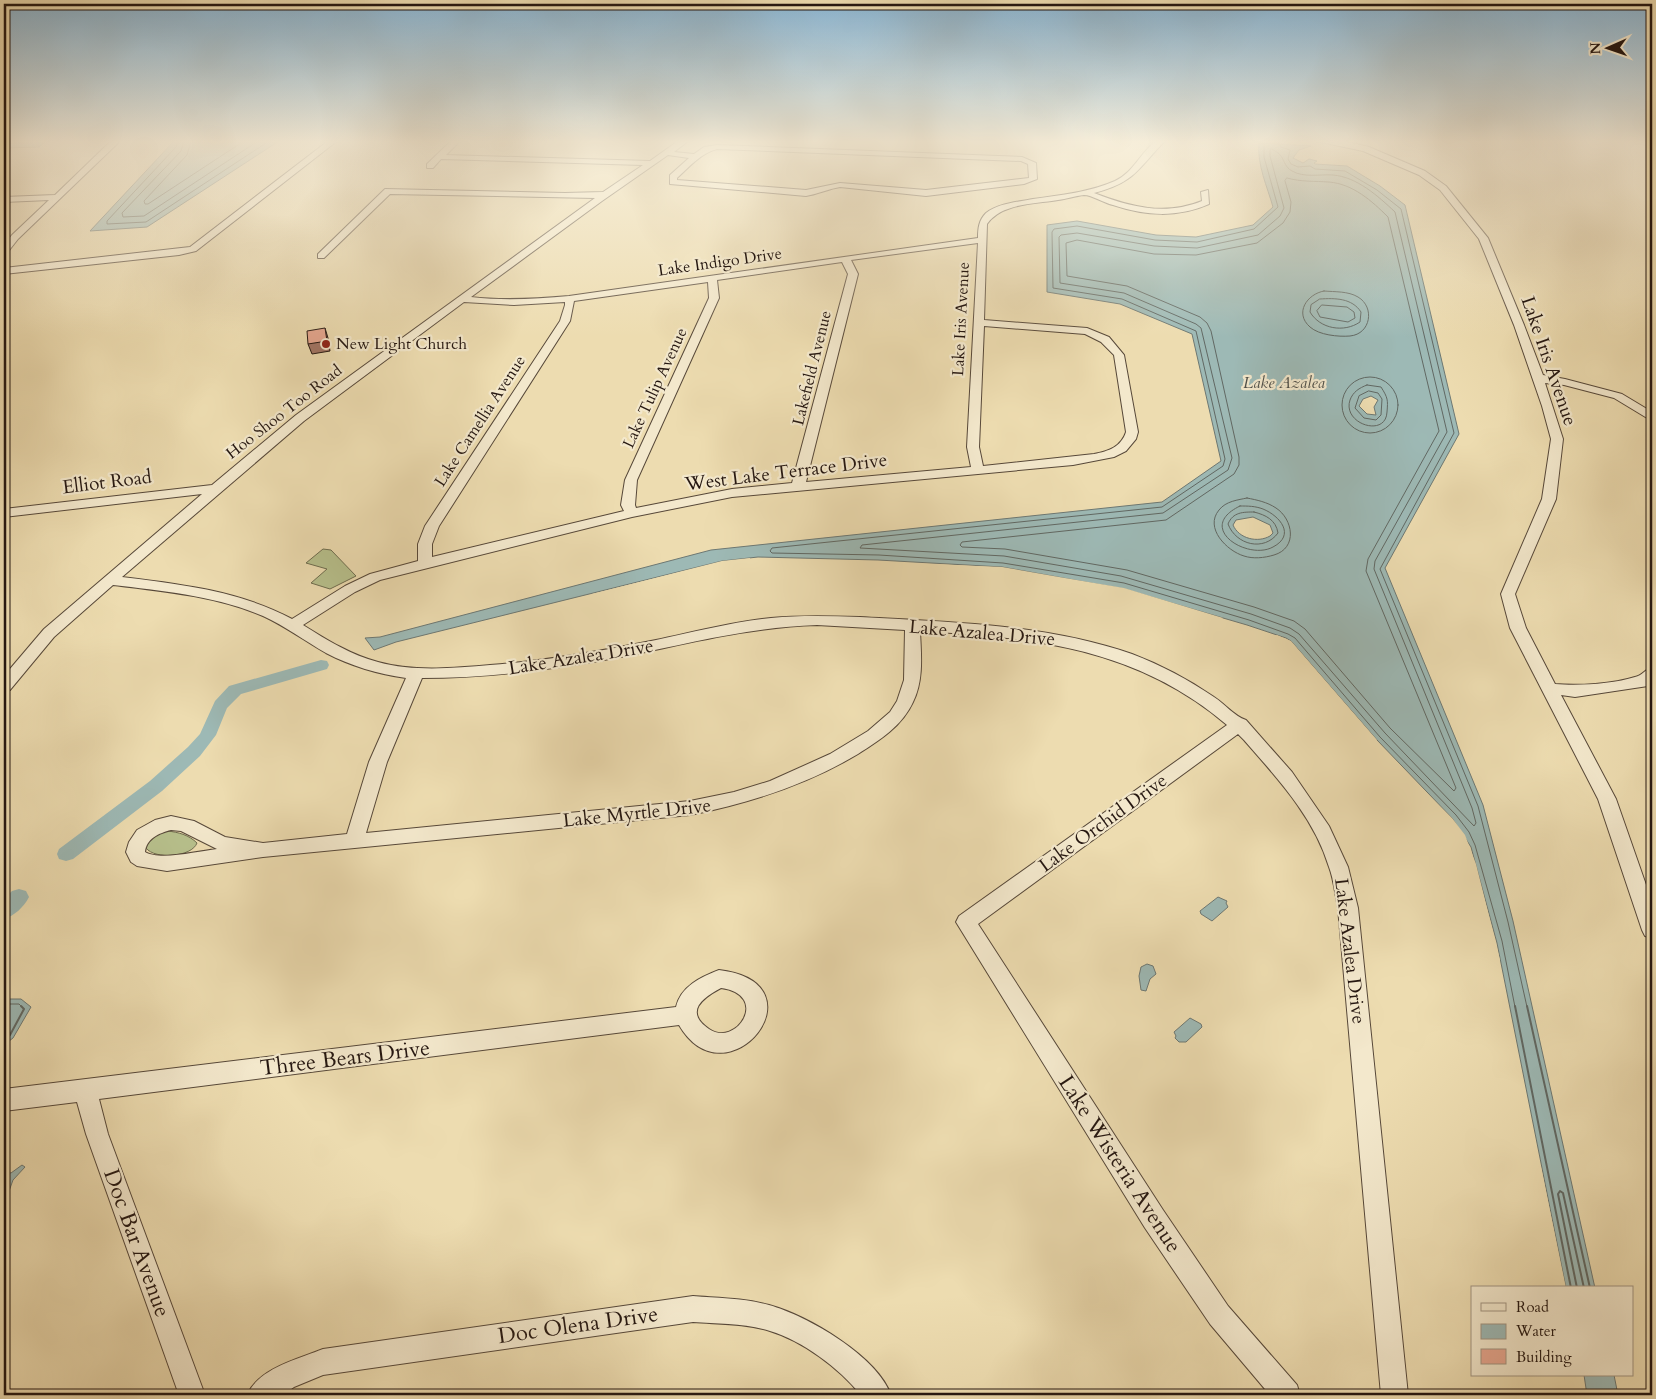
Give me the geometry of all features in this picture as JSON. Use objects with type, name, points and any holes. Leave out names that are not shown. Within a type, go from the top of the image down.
[{"type":"street","points":[[4,251],[15,237],[47,206]]},
{"type":"street","points":[[4,271],[191,250],[249,206]]},
{"type":"street","points":[[321,256],[372,206]]},
{"type":"street","name":"Hoo Shoo Too Road","points":[[4,686],[49,633],[108,580],[300,418],[460,299],[589,206]]},
{"type":"street","name":"Lake Iris Avenue","points":[[978,470],[973,447],[983,224],[990,214],[1010,206]]},
{"type":"street","points":[[1127,206],[1154,212],[1177,212],[1198,206]]},
{"type":"street","name":"Lake Iris Avenue","points":[[1458,206],[1483,238],[1519,325],[1548,406],[1557,439],[1549,499],[1508,594],[1518,628],[1607,799],[1652,930]]},
{"type":"street","name":"Lake Indigo Drive","points":[[460,299],[495,304],[530,304],[983,240]]},
{"type":"street","name":"Lakefield Avenue","points":[[798,487],[853,274],[850,264],[845,259]]},
{"type":"street","name":"Lake Tulip Avenue","points":[[632,513],[628,505],[631,480],[714,298],[714,284],[711,278]]},
{"type":"street","name":"Lake Camellia Avenue","points":[[426,563],[423,554],[425,539],[432,526],[565,320],[570,305],[569,299]]},
{"type":"street","name":"West Lake Terrace Drive","points":[[292,625],[350,589],[375,578],[426,563],[632,513],[713,496],[1100,457],[1114,452],[1128,443],[1132,432],[1119,355],[1114,346],[1103,337],[1087,331],[978,323]]},
{"type":"street","points":[[1537,378],[1565,382],[1618,396],[1652,417]]},
{"type":"street","name":"Elliot Road","points":[[4,514],[216,488]]},
{"type":"street","name":"Lake Azalea Drive","points":[[108,580],[210,595],[244,604],[292,625],[331,649],[357,662],[382,669],[416,674],[456,674],[520,668],[638,648],[753,625],[812,621],[968,628],[1035,635],[1075,643],[1121,656],[1165,674],[1195,690],[1223,709],[1268,754],[1295,788],[1321,828],[1339,867],[1348,908],[1395,1395]]},
{"type":"street","name":"Lake Myrtle Drive","points":[[263,850],[218,842],[197,830],[183,824],[174,823],[159,826],[145,834],[139,839],[135,852],[144,861],[161,863],[263,850],[690,808],[765,792],[808,774],[841,757],[887,725],[897,714],[911,684],[912,626]]},
{"type":"street","points":[[1550,689],[1576,691],[1642,682],[1652,673]]},
{"type":"street","points":[[354,842],[378,762],[416,674]]},
{"type":"street","name":"Lake Orchid Drive","points":[[966,922],[1240,724]]},
{"type":"street","name":"Lake Wisteria Avenue","points":[[966,922],[1154,1219],[1219,1315],[1287,1395]]},
{"type":"street","name":"Three Bears Drive","points":[[4,1100],[686,1015]]},
{"type":"street","name":"Doc Bar Avenue","points":[[86,1090],[97,1134],[192,1395]]},
{"type":"street","name":"Doc Olena Drive","points":[[261,1395],[286,1377],[323,1362],[693,1309],[733,1312],[770,1318],[809,1335],[841,1358],[878,1395]]},
{"type":"green space","points":[[323,549],[331,550],[356,576],[330,589],[311,583],[327,569],[306,563]]},
{"type":"green space","points":[[167,831],[183,834],[197,843],[194,848],[188,851],[173,855],[157,854],[146,848],[148,841]]},
{"type":"water","points":[[113,206],[179,206],[147,227],[90,231]]},
{"type":"water","name":"Lake Azalea","points":[[1405,206],[1459,434],[1385,568],[1483,805],[1513,921],[1595,1286],[1566,1286],[1497,943],[1471,847],[1452,818],[1377,740],[1291,641],[1286,638],[1124,589],[1002,567],[878,560],[758,557],[722,561],[396,642],[374,650],[365,638],[380,637],[711,550],[1162,502],[1221,461],[1192,334],[1120,304],[1047,292],[1047,225],[1077,221],[1156,235],[1196,237],[1253,225],[1273,207]],"holes":[[[1371,396],[1378,400],[1374,407],[1376,415],[1367,414],[1359,406],[1363,399]],[[1253,517],[1270,525],[1273,533],[1260,539],[1249,538],[1240,534],[1233,525],[1236,520]]]},
{"type":"water","points":[[1218,897],[1227,901],[1228,907],[1212,921],[1201,914],[1200,911]]},
{"type":"water","points":[[1147,964],[1153,966],[1156,974],[1150,979],[1146,991],[1141,990],[1139,976],[1141,967]]},
{"type":"water","points":[[4,999],[21,999],[31,1007],[13,1038],[4,1045]]},
{"type":"water","points":[[1190,1018],[1201,1024],[1202,1027],[1186,1042],[1179,1042],[1175,1038],[1174,1032]]},
{"type":"water","points":[[22,1165],[25,1167],[13,1180],[4,1205],[4,1172],[11,1173]]},
{"type":"water","points":[[1584,1376],[1614,1376],[1618,1395],[1587,1395]]},
{"type":"pier","points":[[750,558],[593,596],[592,594],[722,561]]},
{"type":"pier","points":[[883,562],[1002,567],[1124,588],[1223,618],[1121,590],[1045,576],[1002,569],[884,565]]},
{"type":"pier","points":[[1277,635],[1291,641],[1377,740],[1374,741],[1289,642],[1275,636]]},
{"type":"pier","points":[[1403,770],[1452,818],[1465,835],[1476,864],[1500,960],[1498,960],[1473,861],[1463,837],[1445,813]]},
{"type":"pier","points":[[1538,1166],[1541,1167],[1566,1286],[1564,1286]]},
{"type":"building","points":[[325,328],[327,341],[308,344],[307,331]]},
{"type":"waterway","points":[[66,854],[141,798],[194,752],[208,735],[220,705],[235,690],[321,665]]},
{"type":"waterway","points":[[4,911],[19,897]]},
{"type":"place","name":"New Light Church","points":[[326,344]]}]
